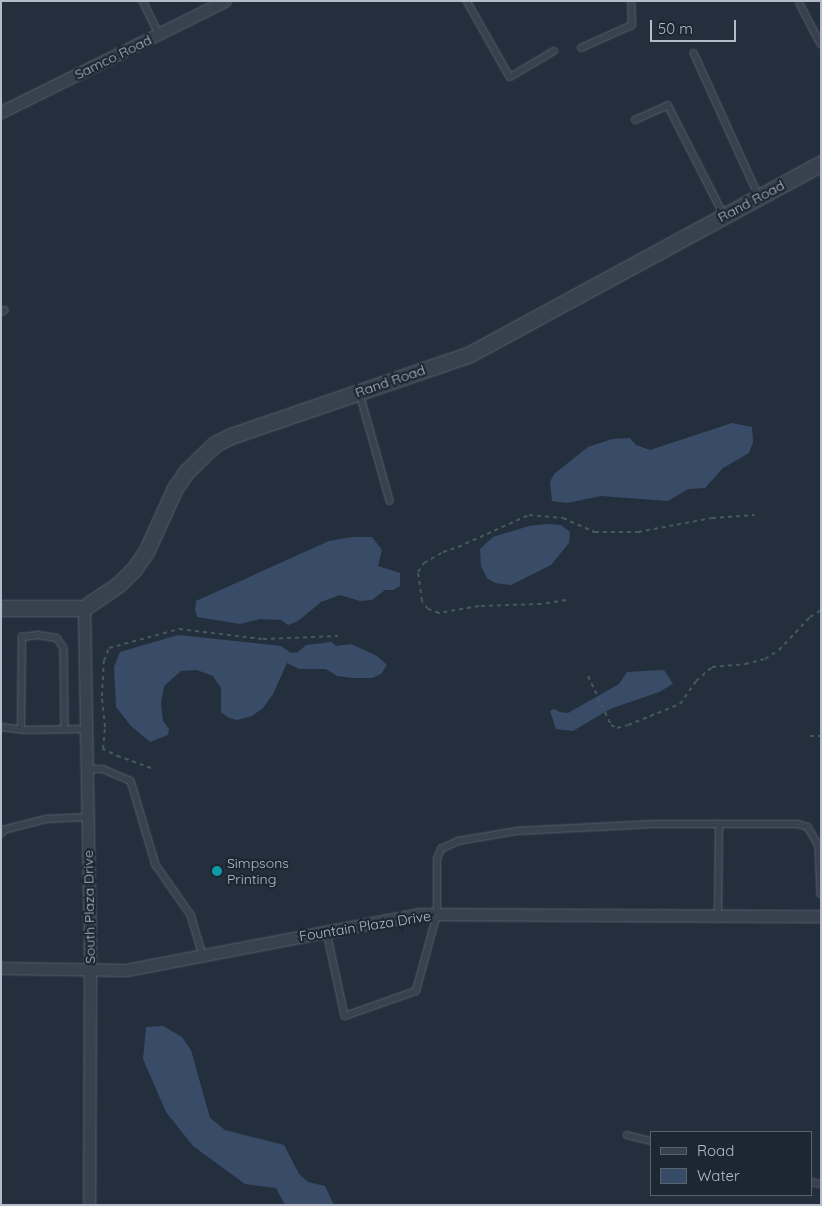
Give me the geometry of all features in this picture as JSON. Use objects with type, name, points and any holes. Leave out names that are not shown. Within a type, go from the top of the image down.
[{"type":"street","name":"Samco Road","points":[[1,112],[225,1]]},
{"type":"street","name":"Rand Road","points":[[84,608],[118,584],[134,569],[146,552],[175,488],[186,471],[214,444],[231,436],[468,354],[821,163]]},
{"type":"street","points":[[1,608],[84,608]]},
{"type":"street","name":"South Plaza Drive","points":[[84,608],[90,968],[89,1205]]},
{"type":"street","name":"Fountain Plaza Drive","points":[[1,968],[126,970],[418,914],[821,916]]},
{"type":"lane","points":[[143,1],[159,34]]},
{"type":"lane","points":[[467,1],[510,77],[554,51]]},
{"type":"lane","points":[[581,48],[632,25],[631,1]]},
{"type":"lane","points":[[800,4],[821,44]]},
{"type":"lane","points":[[694,53],[759,196]]},
{"type":"lane","points":[[635,120],[668,105],[724,215]]},
{"type":"lane","points":[[359,392],[390,501]]},
{"type":"lane","points":[[21,729],[22,637],[38,636],[57,638],[64,648],[65,729]]},
{"type":"lane","points":[[1,727],[21,729],[86,729]]},
{"type":"lane","points":[[87,769],[103,769],[131,781],[156,865],[191,915],[203,955]]},
{"type":"lane","points":[[1,834],[3,830],[46,819],[88,817]]},
{"type":"lane","points":[[327,932],[345,1016],[416,991],[437,914],[437,859],[441,849],[458,841],[517,831],[654,824],[798,824],[808,827],[819,846],[821,894]]},
{"type":"lane","points":[[718,916],[719,824]]},
{"type":"lane","points":[[627,1135],[650,1141]]},
{"type":"path","points":[[566,600],[542,604],[479,606],[439,613],[428,609],[422,601],[418,572],[424,562],[443,552],[529,515],[563,518],[595,532],[638,532],[712,518],[755,515]]},
{"type":"path","points":[[588,676],[604,715],[611,726],[617,728],[666,711],[686,698],[704,672],[712,667],[745,664],[765,659],[779,650],[810,618],[821,610]]},
{"type":"path","points":[[151,768],[103,749],[105,727],[102,696],[104,661],[110,648],[179,629],[263,639],[338,636]]},
{"type":"path","points":[[810,736],[821,736]]},
{"type":"water","points":[[732,423],[752,427],[753,442],[749,453],[723,468],[705,488],[688,489],[668,501],[601,496],[567,503],[552,501],[550,482],[554,474],[588,447],[612,439],[630,438],[636,445],[650,450]]},
{"type":"water","points":[[561,525],[570,532],[569,543],[551,565],[511,585],[495,583],[487,578],[481,566],[480,549],[493,537],[529,526]]},
{"type":"water","points":[[352,537],[372,537],[382,550],[378,566],[400,573],[400,586],[393,590],[385,590],[372,600],[360,601],[340,595],[321,602],[298,621],[288,625],[281,620],[260,619],[240,624],[197,617],[195,610],[196,601],[329,541]]},
{"type":"water","points":[[178,635],[281,646],[291,653],[298,652],[306,645],[331,642],[336,646],[351,644],[377,656],[387,665],[381,674],[372,678],[355,678],[337,676],[326,669],[299,669],[287,663],[273,694],[263,708],[252,716],[237,720],[229,718],[221,712],[221,688],[213,676],[197,670],[181,671],[164,686],[161,703],[163,721],[169,729],[168,735],[150,742],[131,726],[116,707],[114,667],[120,652]]},
{"type":"water","points":[[664,670],[673,684],[659,692],[610,709],[573,731],[556,729],[550,711],[554,709],[568,713],[619,684],[627,672]]},
{"type":"water","points":[[163,1026],[182,1037],[191,1050],[210,1118],[225,1130],[284,1145],[299,1174],[308,1182],[325,1186],[334,1205],[285,1205],[276,1188],[245,1184],[193,1146],[166,1112],[143,1059],[146,1027]]},
{"type":"place","name":"Simpsons Printing","points":[[217,871]]}]
